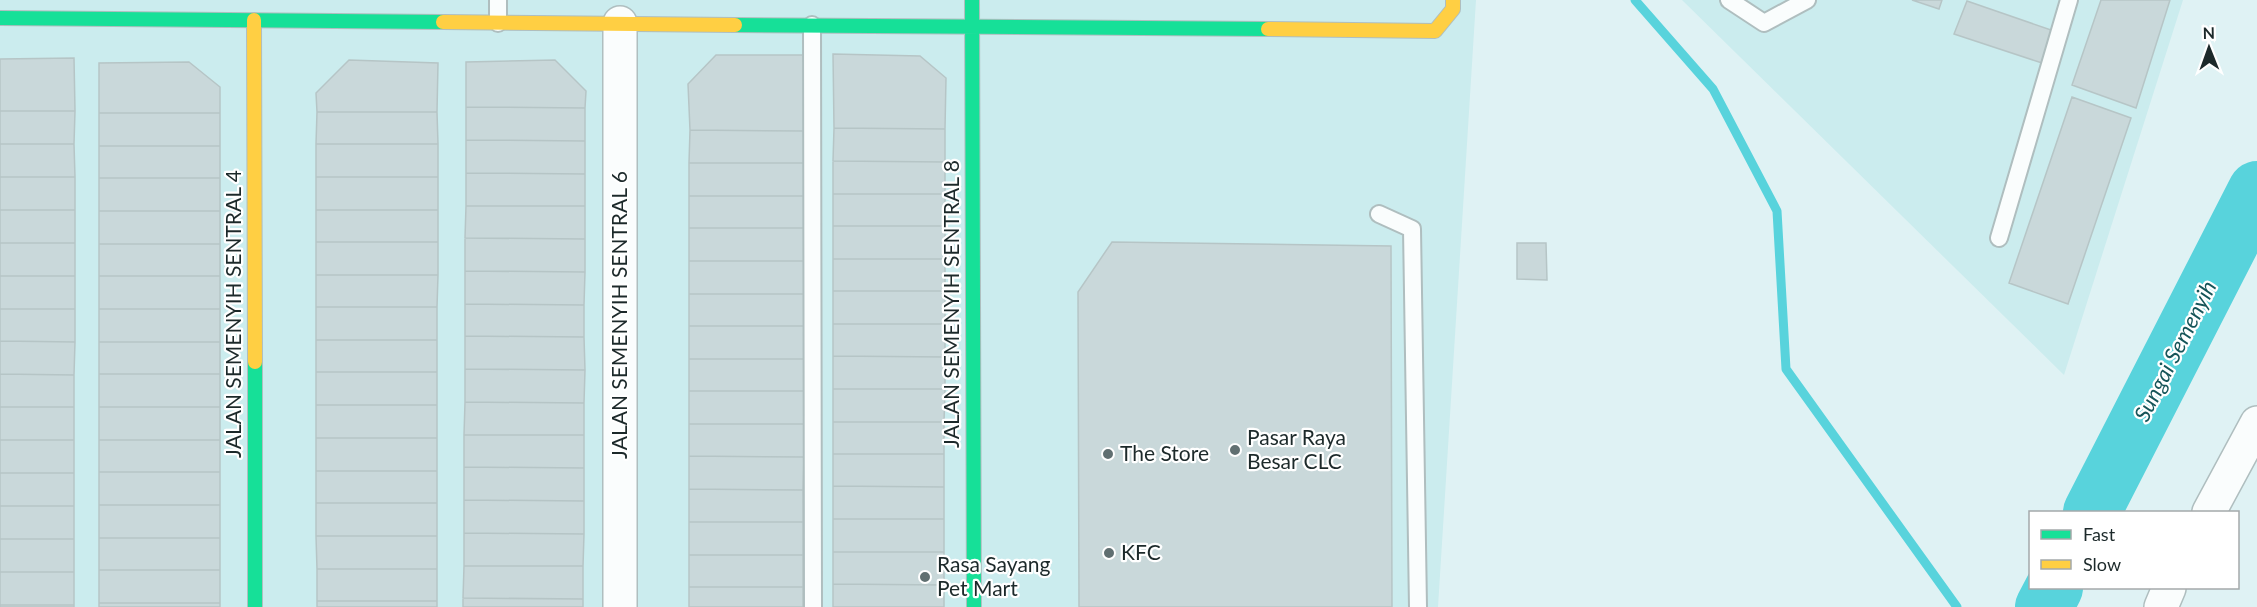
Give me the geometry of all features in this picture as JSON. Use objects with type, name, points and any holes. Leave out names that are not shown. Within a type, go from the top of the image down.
[{"type":"street","name":"JALAN SEMENYIH SENTRAL 8","points":[[972,0],[974,607]]},
{"type":"street","points":[[16,12],[254,21],[1435,31],[1453,9],[1453,0]]},
{"type":"street","name":"JALAN SEMENYIH SENTRAL 4","points":[[254,21],[255,607]]},
{"type":"street","name":"JALAN SEMENYIH SENTRAL 6","points":[[620,23],[620,607]]},
{"type":"street","points":[[2210,511],[2257,423]]},
{"type":"street","points":[[2160,607],[2169,589]]},
{"type":"lane","points":[[498,0],[498,23]]},
{"type":"lane","points":[[1729,0],[1764,23],[1807,0]]},
{"type":"lane","points":[[1999,238],[2069,0]]},
{"type":"lane","points":[[812,25],[813,607]]},
{"type":"lane","points":[[1379,214],[1412,229],[1418,607]]},
{"type":"shaded area","points":[[0,0],[1476,0],[1438,607],[0,607]]},
{"type":"shaded area","points":[[1682,0],[2183,0],[2064,375]]},
{"type":"building","points":[[1912,0],[1942,0],[1939,9]]},
{"type":"building","points":[[2101,0],[2170,0],[2136,108],[2072,85]]},
{"type":"building","points":[[1967,1],[2051,30],[2042,63],[1954,34]]},
{"type":"building","points":[[833,54],[920,56],[946,78],[945,129],[834,128]]},
{"type":"building","points":[[716,55],[804,55],[804,131],[690,130],[688,84]]},
{"type":"building","points":[[74,58],[75,111],[0,111],[0,59]]},
{"type":"building","points":[[349,60],[438,63],[437,112],[317,112],[316,93]]},
{"type":"building","points":[[555,60],[586,91],[585,108],[466,107],[466,62]]},
{"type":"building","points":[[189,62],[220,87],[220,113],[99,113],[99,63]]},
{"type":"building","points":[[2072,97],[2131,118],[2068,304],[2009,283]]},
{"type":"building","points":[[466,107],[585,108],[585,141],[466,140]]},
{"type":"building","points":[[0,111],[75,111],[74,144],[0,144]]},
{"type":"building","points":[[317,112],[437,112],[438,144],[316,144]]},
{"type":"building","points":[[99,113],[220,113],[220,146],[99,146]]},
{"type":"building","points":[[834,128],[945,129],[945,162],[833,161]]},
{"type":"building","points":[[690,130],[804,131],[804,163],[689,163]]},
{"type":"building","points":[[466,140],[585,141],[585,174],[466,173]]},
{"type":"building","points":[[0,144],[74,144],[75,177],[0,177]]},
{"type":"building","points":[[316,144],[438,144],[438,177],[316,177]]},
{"type":"building","points":[[99,146],[220,146],[220,178],[99,178]]},
{"type":"building","points":[[833,161],[945,162],[945,194],[833,194]]},
{"type":"building","points":[[689,163],[804,163],[804,196],[689,196]]},
{"type":"building","points":[[466,173],[585,174],[585,206],[466,206]]},
{"type":"building","points":[[0,177],[75,177],[75,210],[0,210]]},
{"type":"building","points":[[316,177],[438,177],[438,210],[316,210]]},
{"type":"building","points":[[99,178],[220,178],[220,211],[99,211]]},
{"type":"building","points":[[833,194],[945,194],[945,226],[833,226]]},
{"type":"building","points":[[689,196],[804,196],[804,228],[689,228]]},
{"type":"building","points":[[466,206],[585,206],[585,239],[465,238]]},
{"type":"building","points":[[0,210],[75,210],[75,243],[0,243]]},
{"type":"building","points":[[316,210],[438,210],[438,242],[316,242]]},
{"type":"building","points":[[99,211],[220,211],[220,244],[99,244]]},
{"type":"building","points":[[833,226],[945,226],[945,259],[833,259]]},
{"type":"building","points":[[689,228],[804,228],[804,261],[689,261]]},
{"type":"building","points":[[465,238],[585,239],[585,272],[465,271]]},
{"type":"building","points":[[316,242],[438,242],[438,275],[316,275]]},
{"type":"building","name":"Pasar Raya Besar CLC","points":[[1112,242],[1391,246],[1392,607],[1079,607],[1078,292]]},
{"type":"building","points":[[0,243],[75,243],[75,276],[0,276]]},
{"type":"building","points":[[1517,243],[1546,243],[1547,280],[1517,279]]},
{"type":"building","points":[[99,244],[220,244],[220,276],[99,276]]},
{"type":"building","points":[[833,259],[945,259],[945,291],[833,291]]},
{"type":"building","points":[[689,261],[804,261],[804,294],[689,294]]},
{"type":"building","points":[[465,271],[585,272],[584,305],[465,304]]},
{"type":"building","points":[[316,275],[438,275],[437,307],[316,307]]},
{"type":"building","points":[[0,276],[75,276],[75,309],[0,309]]},
{"type":"building","points":[[99,276],[220,276],[220,309],[99,309]]},
{"type":"building","points":[[833,291],[945,291],[945,324],[833,324]]},
{"type":"building","points":[[689,294],[804,294],[804,326],[689,326]]},
{"type":"building","points":[[465,304],[584,305],[584,337],[465,336]]},
{"type":"building","points":[[316,307],[437,307],[437,340],[316,340]]},
{"type":"building","points":[[0,309],[75,309],[75,342],[0,341]]},
{"type":"building","points":[[99,309],[220,309],[220,342],[99,342]]},
{"type":"building","points":[[833,324],[945,324],[945,357],[833,356]]},
{"type":"building","points":[[689,326],[804,326],[804,359],[689,359]]},
{"type":"building","points":[[465,336],[584,337],[585,370],[465,369]]},
{"type":"building","points":[[316,340],[437,340],[437,372],[316,372]]},
{"type":"building","points":[[0,341],[75,342],[74,375],[0,374]]},
{"type":"building","points":[[99,342],[220,342],[220,374],[99,374]]},
{"type":"building","points":[[833,356],[945,357],[945,389],[833,389]]},
{"type":"building","points":[[689,359],[804,359],[804,391],[689,391]]},
{"type":"building","points":[[465,369],[585,370],[584,403],[465,402]]},
{"type":"building","points":[[316,372],[437,372],[437,405],[316,405]]},
{"type":"building","points":[[0,374],[74,375],[74,407],[0,407]]},
{"type":"building","points":[[99,374],[220,374],[220,407],[99,407]]},
{"type":"building","points":[[833,389],[945,389],[944,422],[833,422]]},
{"type":"building","points":[[689,391],[804,391],[804,424],[689,424]]},
{"type":"building","points":[[465,402],[584,403],[584,435],[464,435]]},
{"type":"building","points":[[316,405],[437,405],[437,438],[316,438]]},
{"type":"building","points":[[0,407],[74,407],[74,440],[0,440]]},
{"type":"building","points":[[99,407],[220,407],[220,440],[99,440]]},
{"type":"building","points":[[833,422],[944,422],[944,454],[833,454]]},
{"type":"building","points":[[689,424],[804,424],[804,457],[689,456]]},
{"type":"building","points":[[464,435],[584,435],[584,468],[464,467]]},
{"type":"building","points":[[316,438],[437,438],[437,471],[316,471]]},
{"type":"building","points":[[0,440],[74,440],[74,473],[0,473]]},
{"type":"building","points":[[99,440],[220,440],[220,472],[99,472]]},
{"type":"building","points":[[833,454],[944,454],[944,487],[833,486]]},
{"type":"building","points":[[689,456],[804,457],[803,490],[689,489]]},
{"type":"building","points":[[464,467],[584,468],[584,501],[464,500]]},
{"type":"building","points":[[316,471],[437,471],[437,503],[316,503]]},
{"type":"building","points":[[99,472],[220,472],[220,505],[99,505]]},
{"type":"building","points":[[0,473],[74,473],[74,506],[0,506]]},
{"type":"building","points":[[833,486],[944,487],[944,519],[833,519]]},
{"type":"building","points":[[689,489],[803,490],[803,522],[689,522]]},
{"type":"building","points":[[464,500],[584,501],[584,534],[464,533]]},
{"type":"building","points":[[316,503],[437,503],[437,536],[316,536]]},
{"type":"building","points":[[99,505],[220,505],[220,538],[99,538]]},
{"type":"building","points":[[0,506],[74,506],[74,539],[0,539]]},
{"type":"building","points":[[833,519],[944,519],[944,552],[833,552]]},
{"type":"building","points":[[689,522],[803,522],[803,555],[689,555]]},
{"type":"building","points":[[464,533],[584,534],[583,566],[464,566]]},
{"type":"building","points":[[316,536],[437,536],[437,569],[317,569]]},
{"type":"building","points":[[99,538],[220,538],[220,570],[99,570]]},
{"type":"building","points":[[0,539],[74,539],[74,572],[0,572]]},
{"type":"building","points":[[833,552],[944,552],[944,585],[833,584]]},
{"type":"building","points":[[689,555],[803,555],[803,587],[689,587]]},
{"type":"building","points":[[464,566],[583,566],[583,599],[463,598]]},
{"type":"building","points":[[317,569],[437,569],[437,601],[317,601]]},
{"type":"building","points":[[99,570],[220,570],[220,603],[99,603]]},
{"type":"building","points":[[0,572],[74,572],[74,605],[0,605]]},
{"type":"building","points":[[833,584],[944,585],[944,607],[833,607]]},
{"type":"building","points":[[689,587],[803,587],[803,607],[689,607]]},
{"type":"building","points":[[463,598],[583,599],[583,607],[463,607]]},
{"type":"building","points":[[317,601],[437,601],[437,607],[317,607]]},
{"type":"building","points":[[99,603],[220,603],[220,607],[99,607]]},
{"type":"building","points":[[0,605],[74,605],[74,607],[0,607]]},
{"type":"waterway","points":[[1635,0],[1713,89],[1777,211],[1786,369],[1957,607]]},
{"type":"waterway","name":"Sungai Semenyih","points":[[2093,511],[2257,190]]},
{"type":"waterway","name":"Sungai Semenyih","points":[[2044,607],[2053,589]]},
{"type":"traffic: fast","points":[[972,0],[974,607]]},
{"type":"traffic: fast","points":[[0,18],[443,22]]},
{"type":"traffic: fast","points":[[735,25],[1268,29]]},
{"type":"traffic: fast","points":[[255,362],[255,607]]},
{"type":"traffic: slow","points":[[1268,29],[1435,31],[1453,9],[1453,0]]},
{"type":"traffic: slow","points":[[254,20],[255,362]]},
{"type":"traffic: slow","points":[[443,22],[735,25]]},
{"type":"place","name":"Pasar Raya Besar CLC","points":[[1235,450]]},
{"type":"place","name":"The Store","points":[[1108,454]]},
{"type":"place","name":"KFC","points":[[1109,553]]},
{"type":"place","name":"Rasa Sayang Pet Mart","points":[[925,577]]}]
